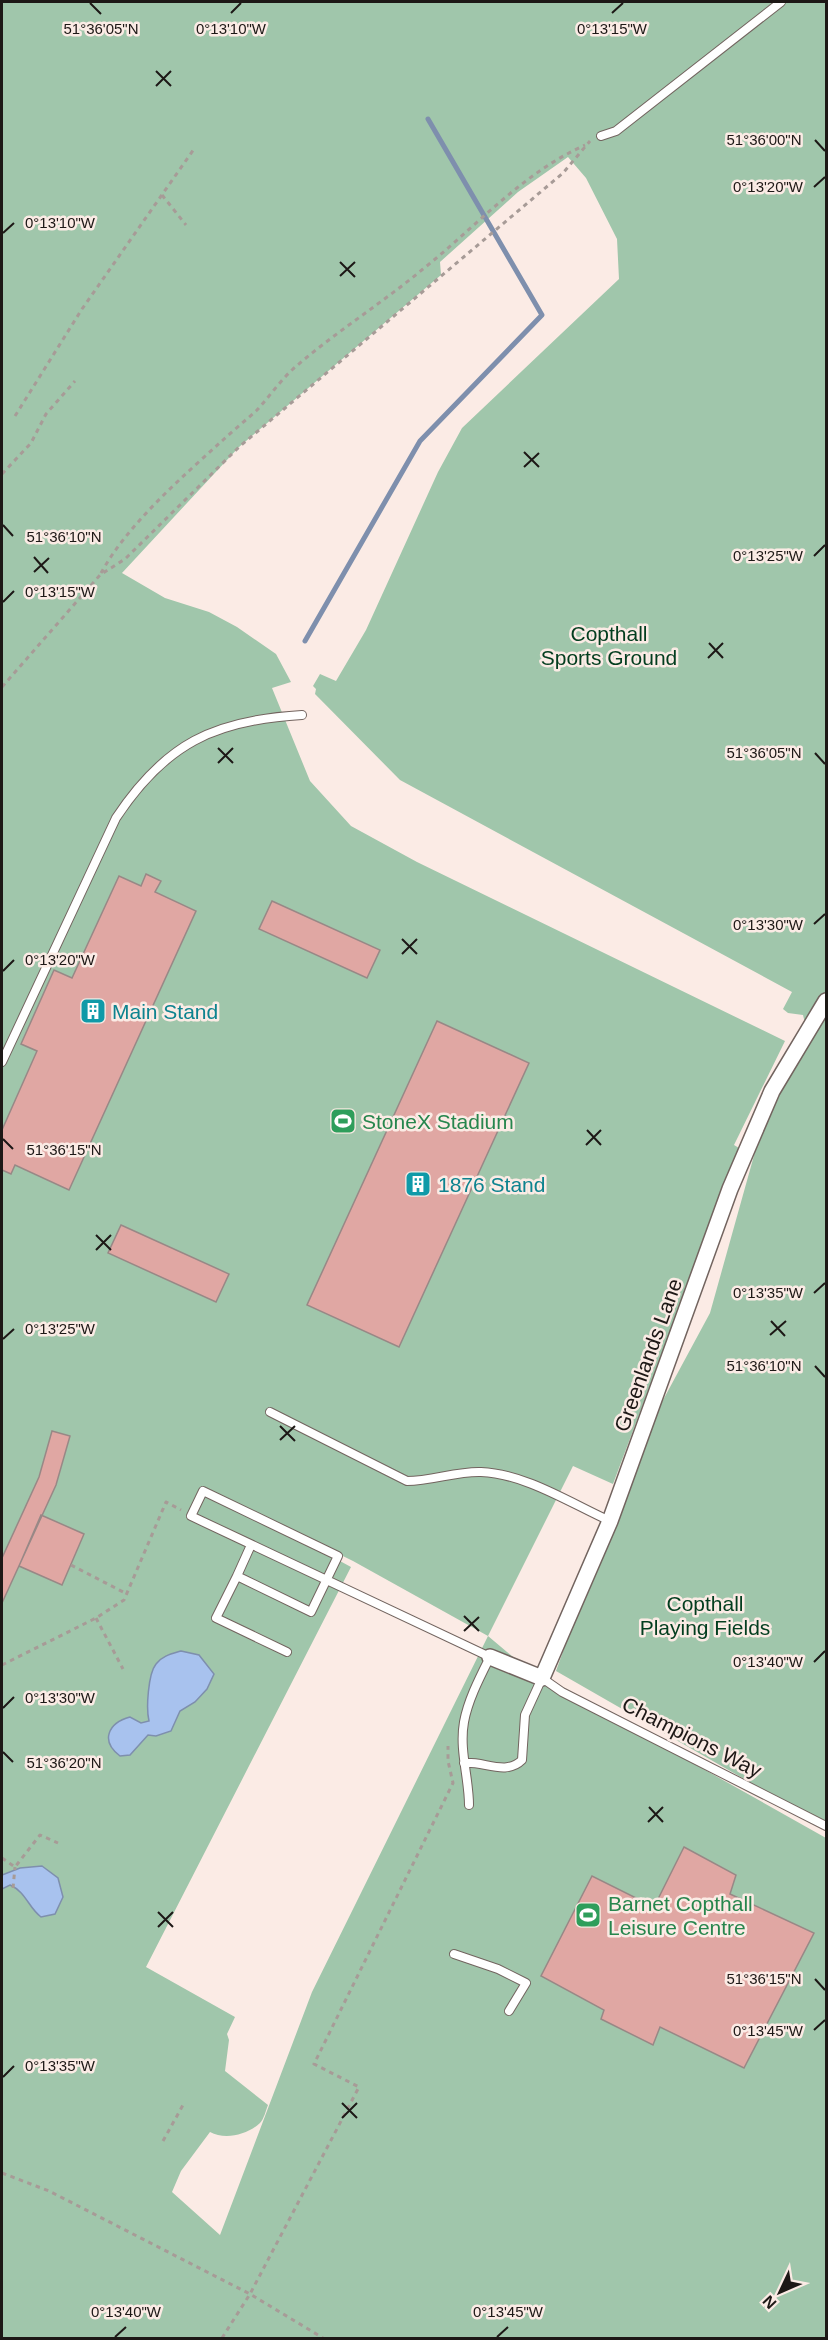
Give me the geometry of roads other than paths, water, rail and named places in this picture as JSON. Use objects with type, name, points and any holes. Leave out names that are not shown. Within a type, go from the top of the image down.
[{"type":"street","name":"Greenlands Lane","points":[[542,1678],[610,1521],[730,1189],[771,1091],[826,1001]]},
{"type":"street","points":[[489,1657],[542,1678]]},
{"type":"lane","points":[[601,136],[616,131],[781,2]]},
{"type":"lane","points":[[2,1062],[116,818],[134,791],[157,765],[184,746],[214,731],[246,721],[302,715]]},
{"type":"lane","points":[[270,1412],[407,1481],[430,1481],[479,1472],[503,1475],[527,1483],[610,1521]]},
{"type":"lane","points":[[237,1576],[311,1612],[326,1581],[338,1556],[203,1491],[191,1516],[326,1581],[401,1614],[489,1657],[464,1722],[464,1763],[469,1785],[469,1805]]},
{"type":"lane","points":[[251,1545],[216,1618],[287,1652]]},
{"type":"lane","points":[[464,1763],[476,1762],[507,1769],[516,1766],[522,1760],[525,1715],[542,1678]]},
{"type":"lane","name":"Champions Way","points":[[542,1678],[562,1692],[826,1826]]},
{"type":"lane","points":[[454,1954],[498,1969],[526,1983],[509,2012]]},
{"type":"water","points":[[181,1651],[199,1655],[214,1674],[207,1689],[195,1702],[180,1711],[171,1731],[156,1736],[148,1735],[130,1755],[120,1756],[110,1744],[109,1733],[116,1724],[130,1717],[141,1723],[149,1721],[148,1692],[153,1669],[164,1657]]},
{"type":"water","points":[[42,1866],[58,1878],[63,1897],[55,1914],[41,1917],[15,1888],[10,1885],[2,1889],[2,1875],[20,1868]]},
{"type":"waterway","points":[[305,641],[420,441],[542,315],[428,119]]},
{"type":"place","name":"Main Stand","points":[[93,1011]]},
{"type":"place","name":"StoneX Stadium","points":[[343,1121]]},
{"type":"place","name":"1876 Stand","points":[[418,1184]]},
{"type":"place","name":"Barnet Copthall Leisure Centre","points":[[588,1915]]},
{"type":"park label","name":"Copthall Sports Ground","points":[[609,645]]},
{"type":"park label","name":"Copthall Playing Fields","points":[[705,1615]]}]
